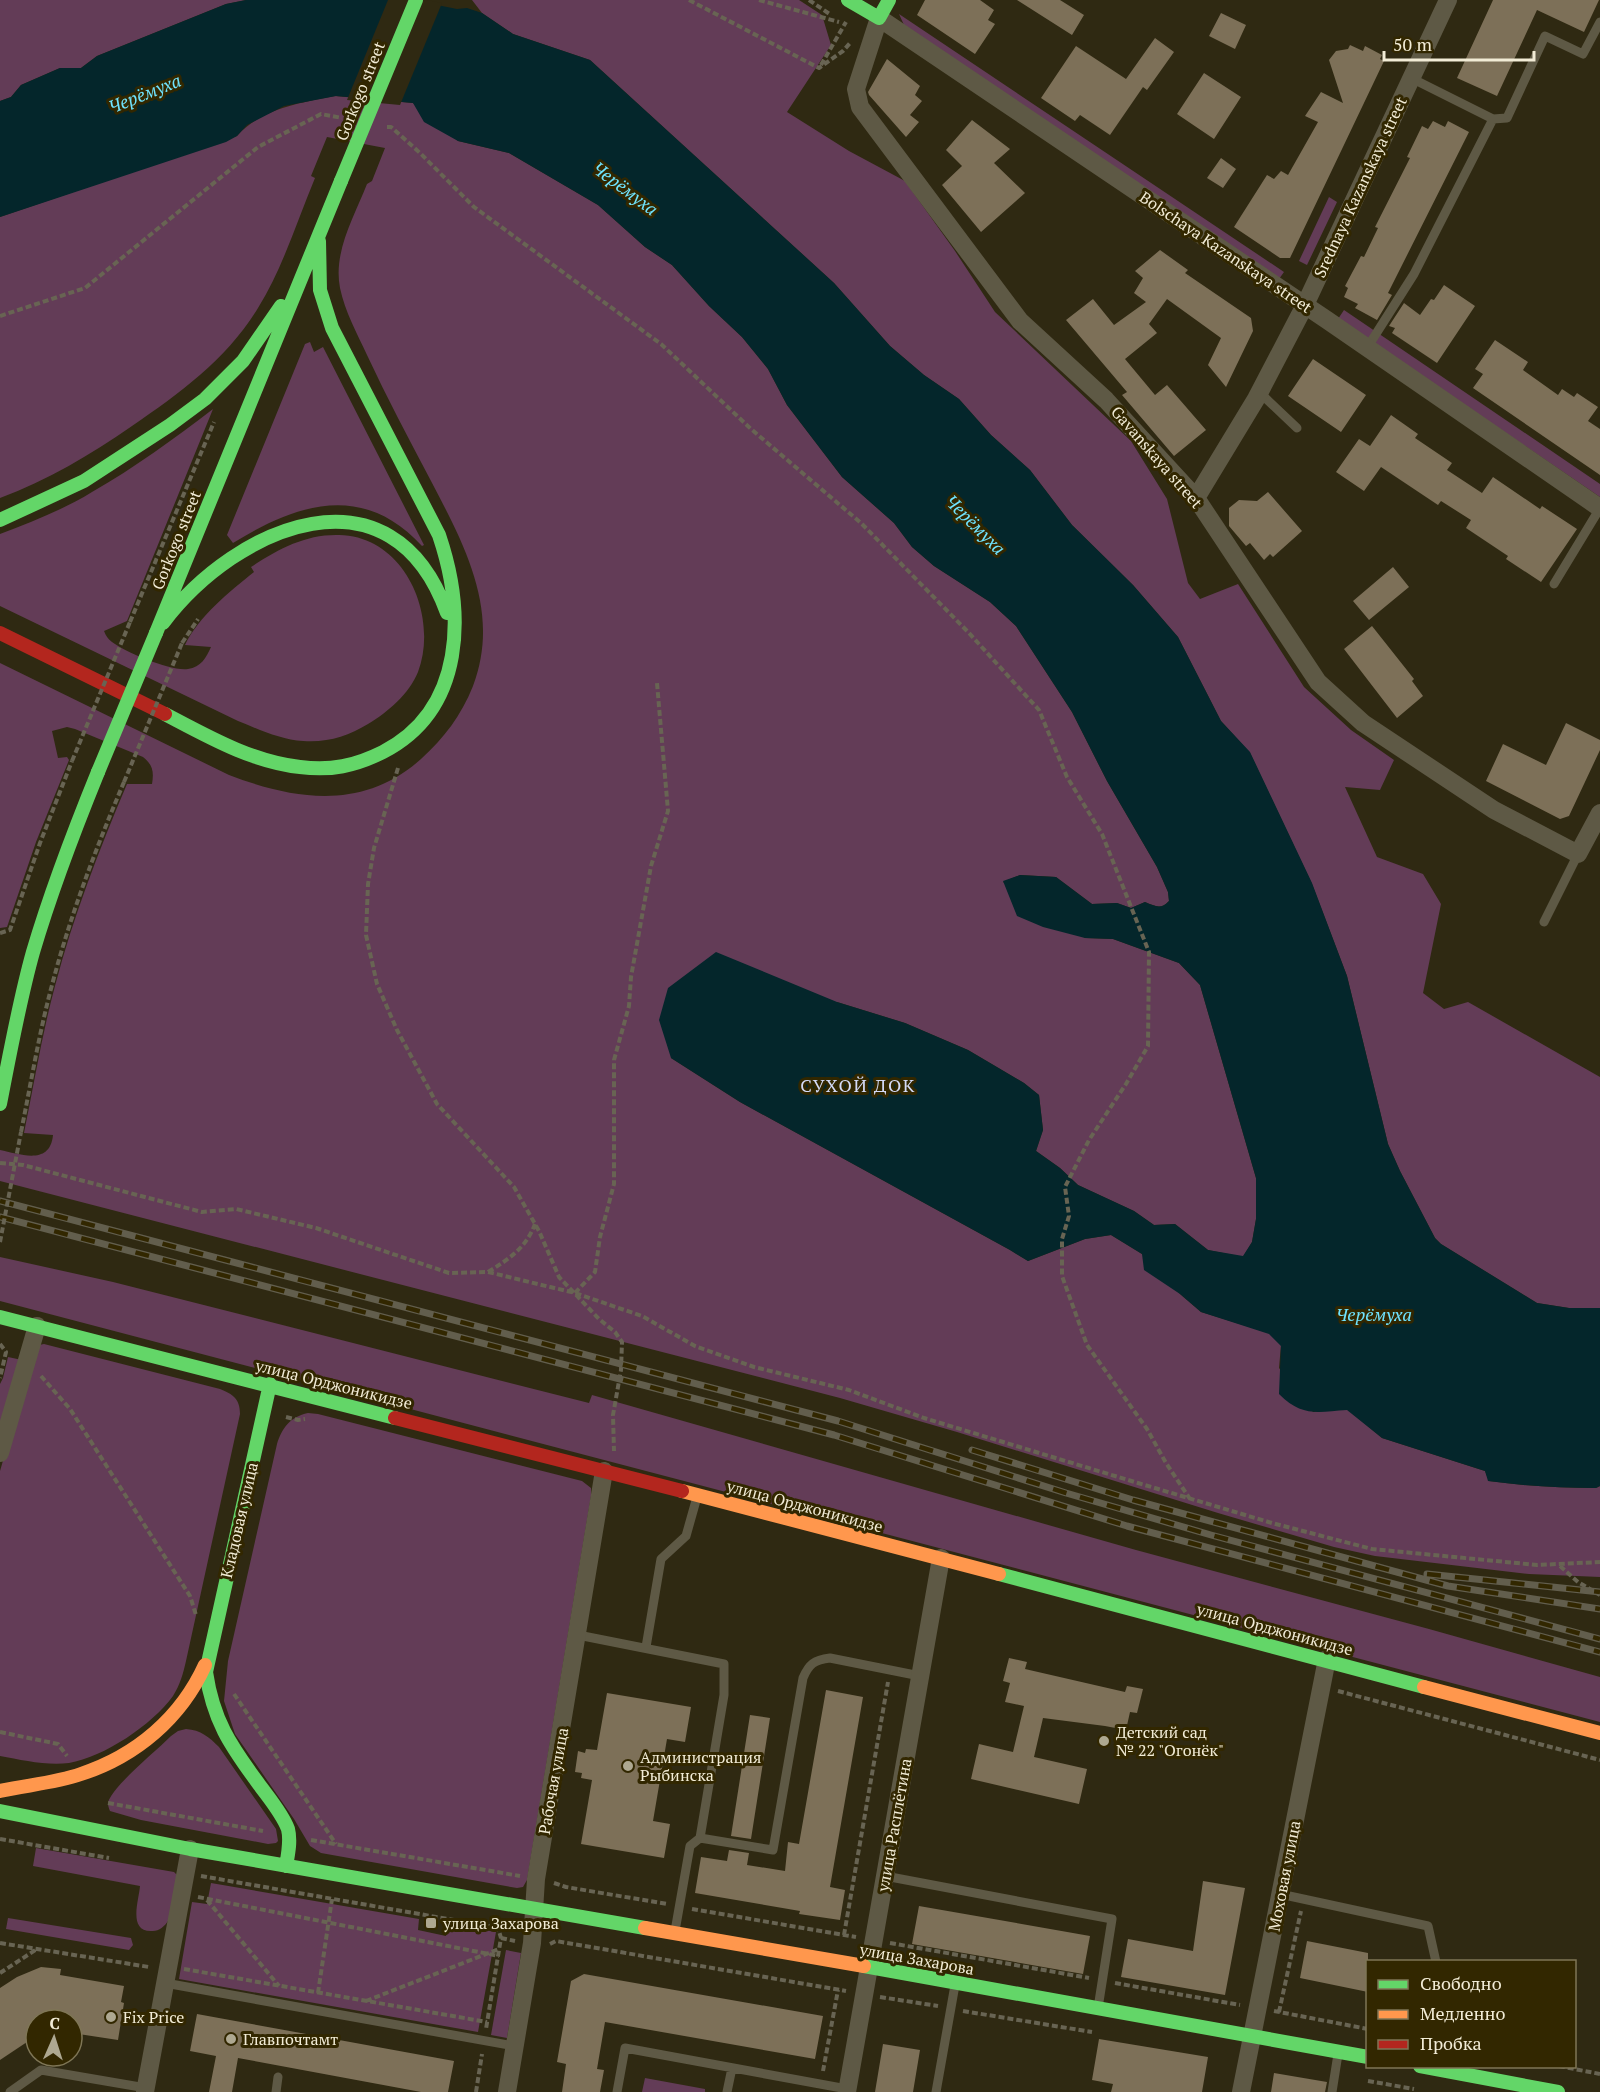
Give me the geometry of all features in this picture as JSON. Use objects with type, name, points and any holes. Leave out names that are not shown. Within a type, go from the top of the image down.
[{"type":"street","name":"Gorkogo street","points":[[0,1104],[18,1010],[32,956],[60,872],[98,772],[416,0]]},
{"type":"street","points":[[879,18],[889,0]]},
{"type":"street","name":"Srednaya Kazanskaya street","points":[[1196,498],[1259,392],[1305,305],[1448,0]]},
{"type":"street","name":"Bolschaya Kazanskaya street","points":[[852,3],[879,18],[1305,305],[1600,508]]},
{"type":"street","name":"Gavanskaya street","points":[[879,18],[855,89],[860,108],[1020,321],[1106,400],[1196,498],[1318,682],[1363,723],[1494,810],[1578,854]]},
{"type":"street","points":[[0,520],[84,481],[170,425],[215,390],[243,361],[275,317],[322,229]]},
{"type":"street","points":[[0,633],[239,750],[294,767],[318,770],[362,763],[382,754],[418,726],[433,707],[444,686],[453,656],[456,621],[450,563],[439,535],[327,315],[320,290],[318,271],[318,246],[322,229]]},
{"type":"street","points":[[156,633],[180,604],[211,574],[237,555],[271,536],[299,525],[321,521],[358,522],[373,526],[412,552],[429,572],[440,591],[447,613],[449,631],[444,686]]},
{"type":"street","points":[[1578,854],[1600,813]]},
{"type":"street","name":"улица Орджоникидзе","points":[[0,1317],[270,1384],[941,1558],[1600,1732]]},
{"type":"street","points":[[0,1453],[36,1326]]},
{"type":"street","name":"Кладовая улица","points":[[208,1656],[270,1384]]},
{"type":"street","name":"Рабочая улица","points":[[507,2092],[532,1943],[536,1879],[609,1472]]},
{"type":"street","name":"улица Расплётина","points":[[847,2090],[941,1558]]},
{"type":"street","points":[[157,1730],[187,1700],[196,1687],[208,1656]]},
{"type":"street","points":[[208,1656],[206,1672],[209,1700],[227,1740]]},
{"type":"street","name":"Моховая улица","points":[[1241,2092],[1327,1659]]},
{"type":"street","points":[[0,1791],[81,1774],[116,1758],[168,1723],[185,1719]]},
{"type":"street","points":[[205,1722],[227,1740],[285,1824],[289,1836],[286,1866]]},
{"type":"street","name":"улица Захарова","points":[[0,1811],[190,1849],[955,1982],[1366,2057]]},
{"type":"street","points":[[145,2090],[190,1849]]},
{"type":"street","points":[[1424,2068],[1497,2087],[1558,2092]]},
{"type":"lane","points":[[1411,78],[1493,119],[1507,118],[1545,36],[1583,54],[1600,22]]},
{"type":"lane","points":[[1367,348],[1414,274],[1493,119]]},
{"type":"lane","points":[[1259,392],[1297,428]]},
{"type":"lane","points":[[1554,584],[1600,508]]},
{"type":"lane","points":[[1544,922],[1578,854]]},
{"type":"lane","points":[[646,1647],[661,1559],[686,1536],[698,1495]]},
{"type":"lane","points":[[578,1635],[724,1664],[724,1695],[700,1838],[690,1846],[674,1934]]},
{"type":"lane","points":[[700,1838],[773,1850],[803,1678],[808,1666],[816,1660],[830,1658],[920,1676]]},
{"type":"lane","points":[[885,1876],[1112,1919],[1098,2008]]},
{"type":"lane","points":[[1280,1894],[1428,1926],[1436,1960]]},
{"type":"lane","points":[[936,2092],[955,1982]]},
{"type":"lane","points":[[165,1983],[514,2046]]},
{"type":"lane","points":[[618,2092],[626,2048],[847,2090]]},
{"type":"lane","points":[[1332,2092],[1338,2051]]},
{"type":"lane","points":[[728,2092],[732,2068]]},
{"type":"lane","points":[[9,2092],[42,2070],[145,2090]]},
{"type":"lane","points":[[276,2092],[278,2077]]},
{"type":"path","points":[[689,0],[819,68]]},
{"type":"path","points":[[759,0],[844,24]]},
{"type":"path","points":[[819,68],[844,24],[852,3]]},
{"type":"path","points":[[819,68],[843,51],[851,42]]},
{"type":"path","points":[[0,316],[85,288],[258,147],[321,114],[344,118]]},
{"type":"path","points":[[379,125],[391,127],[474,207],[661,344],[751,429],[861,523],[969,633],[1039,710],[1067,777],[1102,834],[1149,952],[1148,1047],[1089,1140],[1065,1187],[1069,1216],[1062,1239],[1062,1276],[1087,1345],[1147,1429],[1190,1499]]},
{"type":"path","points":[[0,933],[10,930],[72,761],[220,405],[215,390]]},
{"type":"path","points":[[0,1242],[44,1015],[58,964],[92,862],[124,782],[182,643],[192,626],[204,614]]},
{"type":"path","points":[[575,1293],[594,1272],[600,1237],[614,1184],[614,1060],[629,1006],[651,866],[668,811],[657,683]]},
{"type":"path","points":[[404,762],[398,767],[391,788],[374,848],[368,884],[366,935],[377,984],[397,1030],[437,1104],[514,1187],[535,1224],[559,1276],[615,1332],[622,1342],[609,1472]]},
{"type":"path","points":[[0,1163],[22,1166],[202,1212],[236,1209],[316,1228],[449,1273],[488,1272],[575,1293],[642,1316],[694,1346],[754,1367],[849,1390],[924,1418],[1190,1499],[1372,1549],[1537,1565],[1600,1562]]},
{"type":"path","points":[[488,1272],[508,1260],[525,1245],[535,1224]]},
{"type":"path","points":[[0,1377],[6,1350],[18,1343],[70,1409],[190,1596],[196,1616]]},
{"type":"path","points":[[0,1344],[6,1350]]},
{"type":"path","points":[[264,1411],[298,1420],[312,1418]]},
{"type":"path","points":[[1559,1565],[1578,1582],[1600,1595]]},
{"type":"path","points":[[844,1935],[890,1671]]},
{"type":"path","points":[[1321,1686],[1600,1760]]},
{"type":"path","points":[[229,1687],[336,1845]]},
{"type":"path","points":[[0,1732],[57,1744],[72,1761]]},
{"type":"path","points":[[108,1803],[536,1879],[566,1887],[1257,2008],[1366,2030]]},
{"type":"path","points":[[0,1839],[113,1859]]},
{"type":"path","points":[[186,1872],[494,1927],[499,1931],[501,1938],[500,1949],[476,2092]]},
{"type":"path","points":[[200,1891],[297,2007]]},
{"type":"path","points":[[191,1896],[499,1956]]},
{"type":"path","points":[[315,2010],[332,1899]]},
{"type":"path","points":[[1279,2012],[1304,1899]]},
{"type":"path","points":[[549,1946],[551,1942],[556,1941],[1101,2033]]},
{"type":"path","points":[[0,1943],[127,1963]]},
{"type":"path","points":[[0,1973],[38,1948]]},
{"type":"path","points":[[333,2014],[500,1949]]},
{"type":"path","points":[[178,1968],[487,2022]]},
{"type":"path","points":[[820,2084],[838,1990]]},
{"type":"path","points":[[1565,2068],[1600,2074]]},
{"type":"path","points":[[1334,2074],[1416,2090]]},
{"type":"shaded area","points":[[0,0],[246,0],[226,4],[97,56],[81,68],[60,68],[21,85],[11,97],[0,101]]},
{"type":"shaded area","points":[[472,0],[799,0],[822,15],[831,45],[787,112],[849,151],[905,181],[995,312],[1131,441],[1167,499],[1188,583],[1200,599],[1238,584],[1304,687],[1351,730],[1394,760],[1380,790],[1345,787],[1377,857],[1423,874],[1441,904],[1423,993],[1444,1009],[1468,1002],[1600,1077],[1600,1308],[1569,1308],[1537,1303],[1441,1244],[1435,1238],[1388,1144],[1347,976],[1312,884],[1250,753],[1221,721],[1178,637],[1133,585],[1072,525],[1030,470],[991,435],[959,399],[924,375],[890,346],[834,283],[590,60],[513,34],[482,13]]},
{"type":"shaded area","points":[[899,14],[1284,272],[1279,279],[904,25]]},
{"type":"shaded area","points":[[335,96],[413,103],[458,141],[509,153],[598,205],[645,247],[672,265],[709,306],[742,337],[768,369],[787,405],[842,477],[894,523],[912,547],[934,566],[990,602],[1016,626],[1072,712],[1107,781],[1157,867],[1168,892],[1169,901],[1161,906],[1145,902],[1131,908],[1117,903],[1092,904],[1056,877],[1020,875],[1003,882],[1085,938],[1113,939],[1179,963],[1200,985],[1256,1178],[1256,1219],[1252,1242],[1243,1257],[1208,1250],[1175,1224],[1154,1225],[1134,1211],[1078,1185],[1060,1168],[1036,1151],[1043,1130],[1039,1095],[1024,1083],[968,1050],[905,1023],[837,1002],[671,1058],[740,1102],[1028,1261],[1085,1239],[1111,1235],[1142,1254],[1180,1294],[1201,1312],[1269,1333],[1281,1345],[1279,1368],[1313,1412],[1347,1409],[1382,1438],[1485,1471],[1489,1481],[1555,1487],[1596,1488],[1600,1486],[1600,1577],[1529,1574],[1375,1556],[1334,1547],[840,1398],[0,1181],[0,1150],[33,1156],[46,1151],[51,1145],[53,1135],[24,1133],[46,1022],[62,960],[87,884],[127,784],[152,784],[153,776],[151,766],[143,757],[75,729],[67,727],[52,731],[58,758],[67,757],[69,760],[36,842],[7,927],[0,928],[0,663],[229,775],[254,784],[303,795],[352,794],[376,787],[399,776],[421,759],[451,726],[473,686],[481,659],[483,632],[481,606],[467,555],[355,330],[340,288],[339,261],[346,235],[385,148],[327,137],[311,176],[315,178],[274,278],[258,308],[232,343],[185,388],[116,437],[52,475],[0,498],[0,217],[237,136],[258,119],[282,108]]},
{"type":"shaded area","points":[[1329,197],[1337,202],[1307,265],[1299,261]]},
{"type":"shaded area","points":[[1344,310],[1600,484],[1600,497],[1338,319]]},
{"type":"shaded area","points":[[310,342],[314,352],[323,347],[424,545],[422,546],[400,526],[377,513],[353,506],[306,509],[257,529],[233,543],[227,535],[305,344]]},
{"type":"shaded area","points":[[213,409],[127,621],[104,631],[109,640],[138,656],[171,667],[193,668],[202,661],[211,647],[185,645],[191,634],[215,605],[254,572],[251,567],[282,549],[315,537],[339,535],[362,539],[382,549],[399,564],[411,583],[420,604],[424,627],[423,650],[418,672],[409,688],[383,714],[353,732],[329,740],[312,741],[286,739],[270,734],[238,721],[0,606],[0,534],[47,515],[108,483]]},
{"type":"shaded area","points":[[0,1257],[113,1282],[589,1403],[592,1395],[1136,1550],[1600,1677],[1600,1722],[0,1301]]},
{"type":"shaded area","points":[[44,1344],[220,1389],[235,1398],[239,1404],[240,1414],[186,1661],[173,1696],[153,1718],[112,1747],[83,1760],[61,1764],[0,1756],[0,1471],[35,1350],[39,1345]]},
{"type":"shaded area","points":[[8,1357],[22,1360],[0,1436],[0,1384]]},
{"type":"shaded area","points":[[308,1413],[582,1481],[591,1488],[527,1880],[523,1887],[517,1888],[321,1853],[310,1846],[235,1734],[224,1701],[228,1661],[277,1444],[288,1424],[296,1417]]},
{"type":"shaded area","points":[[186,1729],[204,1735],[219,1747],[276,1829],[278,1841],[276,1843],[268,1844],[141,1820],[110,1811],[109,1800],[122,1783],[171,1736]]},
{"type":"shaded area","points":[[36,1848],[174,1872],[177,1875],[173,1905],[168,1921],[157,1930],[145,1930],[140,1927],[136,1914],[140,1886],[33,1866]]},
{"type":"shaded area","points":[[211,1883],[419,1919],[418,1930],[446,1936],[448,1924],[496,1932],[478,2032],[179,1979],[192,1902],[207,1904]]},
{"type":"shaded area","points":[[8,1918],[131,1938],[133,1945],[129,1950],[6,1929]]},
{"type":"shaded area","points":[[506,1950],[521,1953],[507,2038],[491,2035]]},
{"type":"shaded area","points":[[645,2078],[705,2089],[705,2092],[642,2092]]},
{"type":"water","name":"Черёмуха","points":[[246,0],[412,0],[457,9],[467,8],[482,13],[513,34],[590,60],[834,283],[890,346],[924,375],[959,399],[991,435],[1030,470],[1072,525],[1133,585],[1178,637],[1221,721],[1250,752],[1312,883],[1347,976],[1388,1144],[1435,1238],[1441,1244],[1537,1303],[1569,1308],[1600,1308],[1600,1486],[1596,1488],[1555,1487],[1488,1481],[1485,1471],[1382,1438],[1347,1410],[1327,1412],[1303,1410],[1279,1394],[1281,1346],[1269,1334],[1201,1312],[1180,1294],[1144,1270],[1142,1254],[1111,1235],[1085,1239],[1028,1261],[740,1102],[671,1058],[659,1020],[668,988],[716,952],[837,1002],[905,1023],[968,1050],[1024,1083],[1039,1095],[1043,1130],[1036,1151],[1060,1168],[1078,1185],[1134,1211],[1154,1225],[1175,1224],[1208,1250],[1243,1256],[1252,1242],[1256,1219],[1256,1178],[1200,985],[1179,963],[1113,939],[1085,938],[1043,927],[1017,916],[1003,881],[1020,875],[1056,877],[1092,904],[1117,903],[1131,908],[1145,902],[1161,906],[1169,901],[1168,892],[1157,867],[1107,781],[1072,712],[1016,626],[990,602],[934,566],[912,547],[894,523],[842,477],[787,405],[768,369],[742,337],[709,306],[672,265],[645,247],[598,205],[509,153],[458,141],[424,122],[413,103],[336,96],[284,106],[247,125],[237,136],[226,142],[0,217],[0,101],[11,97],[21,85],[60,68],[81,68],[97,56],[226,4]]},
{"type":"pier","points":[[388,0],[427,0],[442,3],[400,105],[347,100]]},
{"type":"building","points":[[925,0],[980,0],[994,10],[988,20],[995,24],[975,54],[917,15]]},
{"type":"building","points":[[1017,0],[1060,0],[1084,15],[1072,35]]},
{"type":"building","points":[[1493,0],[1599,0],[1584,32],[1537,10],[1497,96],[1457,78]]},
{"type":"building","points":[[1221,13],[1246,25],[1235,49],[1209,36]]},
{"type":"building","points":[[1155,38],[1174,52],[1147,90],[1143,87],[1110,135],[1080,115],[1075,121],[1041,98],[1076,46],[1126,79]]},
{"type":"building","points":[[1350,45],[1363,51],[1365,46],[1382,55],[1380,59],[1384,61],[1290,258],[1280,258],[1234,227],[1267,175],[1274,179],[1281,171],[1288,175],[1318,122],[1305,116],[1321,92],[1343,103],[1329,60],[1336,51],[1348,49]]},
{"type":"building","points":[[887,59],[920,86],[915,95],[922,101],[910,115],[919,122],[906,137],[868,92]]},
{"type":"building","points":[[1204,73],[1241,97],[1214,139],[1177,114]]},
{"type":"building","points":[[972,120],[1010,149],[994,163],[1025,193],[981,232],[942,185],[962,166],[946,150]]},
{"type":"building","points":[[1433,121],[1445,127],[1448,121],[1469,132],[1388,293],[1392,295],[1377,320],[1355,308],[1358,304],[1344,297],[1348,288],[1345,286],[1361,256],[1364,257],[1378,228],[1375,227],[1410,158],[1407,157],[1422,126],[1428,129]]},
{"type":"building","points":[[1221,158],[1236,169],[1223,188],[1207,178]]},
{"type":"building","points":[[1160,250],[1188,270],[1185,273],[1251,318],[1253,331],[1226,387],[1208,365],[1221,338],[1167,299],[1149,324],[1157,333],[1125,359],[1155,395],[1167,385],[1206,430],[1174,456],[1122,395],[1127,392],[1066,320],[1093,299],[1114,325],[1146,302],[1134,293],[1143,278],[1135,271]]},
{"type":"building","points":[[1444,285],[1475,306],[1437,363],[1392,333],[1395,328],[1389,326],[1404,303],[1420,315]]},
{"type":"building","points":[[1495,340],[1528,362],[1523,370],[1558,395],[1562,389],[1574,397],[1577,393],[1598,407],[1588,421],[1600,429],[1600,475],[1473,388],[1483,374],[1475,369]]},
{"type":"building","points":[[1313,359],[1366,395],[1341,432],[1288,396]]},
{"type":"building","points":[[1391,415],[1418,434],[1415,438],[1452,463],[1447,470],[1482,493],[1493,477],[1540,509],[1542,506],[1577,529],[1541,582],[1506,559],[1508,556],[1466,528],[1471,520],[1441,501],[1438,505],[1381,467],[1364,491],[1336,472],[1359,439],[1370,446]]},
{"type":"building","points":[[1268,492],[1302,531],[1273,557],[1270,554],[1264,560],[1250,543],[1246,546],[1229,526],[1229,508],[1239,500],[1257,501]]},
{"type":"building","points":[[1393,567],[1409,587],[1369,620],[1353,601]]},
{"type":"building","points":[[1372,626],[1414,679],[1412,681],[1423,696],[1397,718],[1344,649]]},
{"type":"building","points":[[1566,723],[1600,740],[1600,750],[1569,816],[1560,819],[1486,781],[1503,744],[1546,765]]},
{"type":"building","points":[[1009,1658],[1027,1662],[1025,1669],[1125,1692],[1127,1686],[1143,1689],[1137,1713],[1130,1712],[1126,1730],[1043,1718],[1034,1757],[1087,1769],[1079,1804],[971,1779],[979,1744],[1013,1752],[1024,1706],[1005,1702],[1010,1683],[1003,1681]]},
{"type":"building","points":[[826,1690],[863,1697],[830,1887],[845,1890],[840,1920],[695,1893],[701,1857],[727,1861],[729,1850],[749,1853],[747,1865],[785,1871],[788,1842],[799,1844]]},
{"type":"building","name":"Администрация Рыбинска","points":[[607,1693],[691,1707],[685,1742],[667,1739],[653,1821],[670,1824],[664,1858],[581,1844],[592,1780],[581,1778],[582,1773],[575,1772],[578,1751],[585,1753],[586,1749],[597,1750]]},
{"type":"building","points":[[750,1715],[770,1718],[751,1839],[731,1836]]},
{"type":"building","points":[[1203,1881],[1245,1888],[1225,1995],[1121,1977],[1128,1939],[1193,1951]]},
{"type":"building","points":[[919,1906],[1090,1936],[1083,1974],[912,1944]]},
{"type":"building","points":[[1307,1941],[1368,1953],[1366,1992],[1300,1978]]},
{"type":"building","points":[[41,1967],[61,1969],[60,1975],[124,1986],[121,2002],[124,2003],[118,2040],[84,2035],[84,2008],[24,2008],[24,2044],[0,2060],[0,1988],[17,1977]]},
{"type":"building","points":[[584,1974],[823,2016],[815,2059],[605,2022],[597,2069],[604,2070],[600,2092],[562,2092],[566,2064],[557,2062],[571,1981]]},
{"type":"building","points":[[197,2014],[454,2061],[448,2092],[421,2092],[238,2058],[232,2092],[209,2092],[216,2056],[190,2051]]},
{"type":"building","points":[[1099,2039],[1208,2057],[1202,2092],[1111,2092],[1113,2084],[1092,2080]]},
{"type":"building","points":[[883,2044],[920,2050],[913,2092],[875,2092]]},
{"type":"building","points":[[1274,2073],[1327,2082],[1325,2092],[1271,2092]]},
{"type":"railway","points":[[0,1201],[838,1421],[1066,1493],[1211,1535],[1600,1639]]},
{"type":"railway","points":[[0,1217],[834,1435],[1127,1526],[1600,1652]]},
{"type":"railway","points":[[972,1450],[1133,1500],[1448,1586],[1600,1609]]},
{"type":"railway","points":[[1427,1574],[1600,1592]]},
{"type":"traffic: fast","points":[[341,181],[416,0]]},
{"type":"traffic: fast","points":[[848,0],[879,18],[889,0]]},
{"type":"traffic: fast","points":[[156,633],[341,181]]},
{"type":"traffic: fast","points":[[165,714],[230,747],[265,760],[300,767],[333,768],[373,757],[410,733],[430,711],[444,685],[452,656],[455,626],[453,595],[439,535],[332,328],[320,290],[319,241]]},
{"type":"traffic: fast","points":[[0,520],[84,481],[170,425],[205,399],[243,361],[281,306]]},
{"type":"traffic: fast","points":[[163,623],[194,588],[231,559],[271,536],[312,524],[352,523],[390,536],[422,565],[447,613]]},
{"type":"traffic: fast","points":[[98,772],[156,633]]},
{"type":"traffic: fast","points":[[0,1104],[33,952],[63,861],[98,772]]},
{"type":"traffic: fast","points":[[0,1317],[395,1418]]},
{"type":"traffic: fast","points":[[270,1384],[206,1672],[213,1704],[224,1731],[239,1756],[279,1811],[288,1829],[286,1866]]},
{"type":"traffic: fast","points":[[999,1574],[1424,1687]]},
{"type":"traffic: fast","points":[[0,1811],[190,1849],[645,1928]]},
{"type":"traffic: fast","points":[[864,1966],[1366,2057]]},
{"type":"traffic: fast","points":[[1431,2068],[1558,2092]]},
{"type":"traffic: slow","points":[[682,1491],[999,1574]]},
{"type":"traffic: slow","points":[[0,1791],[71,1777],[101,1766],[138,1746],[170,1718],[195,1684],[205,1665]]},
{"type":"traffic: slow","points":[[1424,1687],[1600,1733]]},
{"type":"traffic: slow","points":[[645,1928],[864,1966]]},
{"type":"traffic: jam","points":[[0,633],[165,714]]},
{"type":"traffic: jam","points":[[395,1418],[682,1491]]},
{"type":"place","name":"Детский сад № 22 \"Огонёк\"","points":[[1104,1741]]},
{"type":"place","name":"Администрация Рыбинска","points":[[628,1766]]},
{"type":"place","name":"улица Захарова","points":[[431,1923]]},
{"type":"place","name":"Fix Price","points":[[111,2017]]},
{"type":"place","name":"Главпочтамт","points":[[231,2039]]},
{"type":"district","name":"СУХОЙ ДОК","points":[[858,1086]]}]
